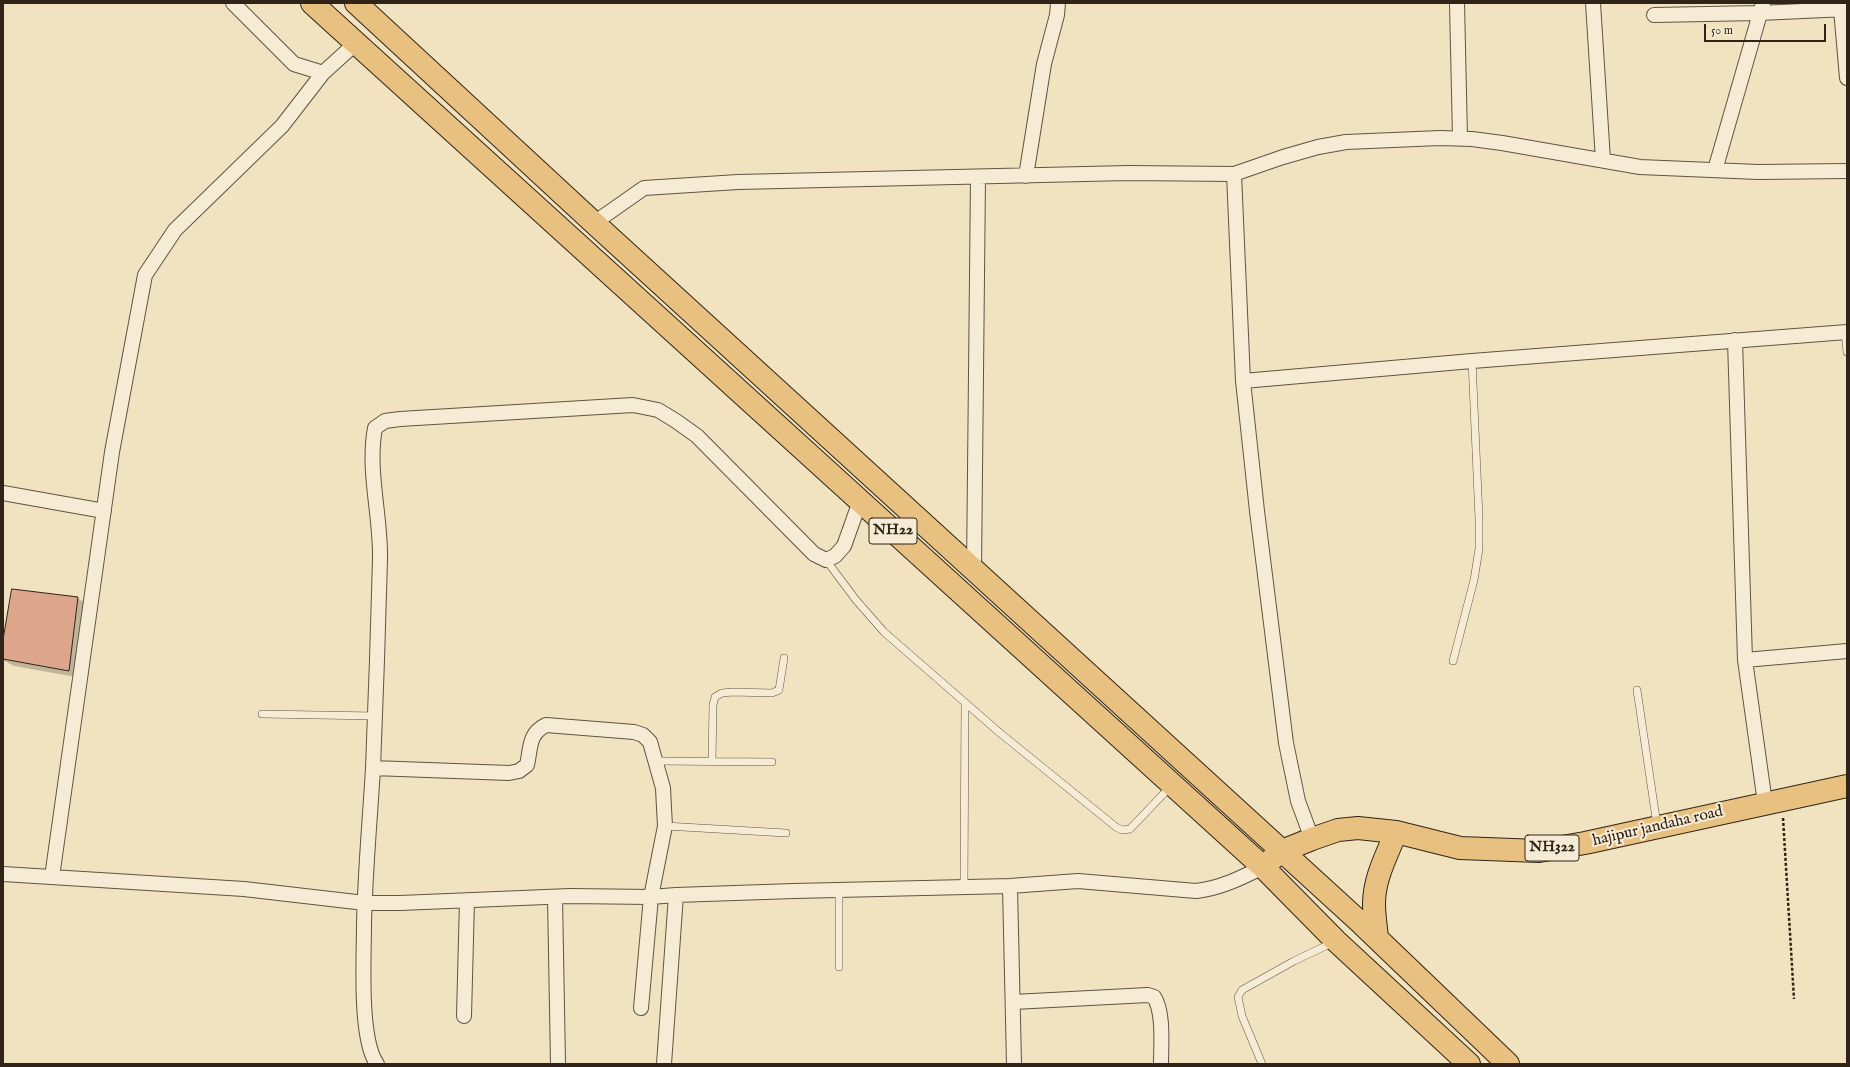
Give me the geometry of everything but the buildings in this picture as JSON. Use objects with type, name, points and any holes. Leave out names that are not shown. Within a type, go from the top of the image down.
[{"type":"highway","name":"NH22","points":[[312,3],[1263,867],[1336,941],[1469,1064]]},
{"type":"highway","name":"NH22","points":[[356,3],[594,223],[1377,938],[1508,1064]]},
{"type":"highway","name":"hajipur jandaha road","points":[[1263,867],[1282,851],[1338,830],[1358,828],[1396,832],[1460,848],[1539,850],[1585,843],[1847,786]]},
{"type":"highway","points":[[1377,938],[1374,903],[1376,887],[1396,832]]},
{"type":"street","points":[[233,3],[294,64],[323,73]]},
{"type":"street","points":[[1026,176],[1044,64],[1057,15],[1058,3]]},
{"type":"street","points":[[1457,3],[1460,138]]},
{"type":"street","points":[[1593,3],[1603,160]]},
{"type":"street","points":[[1715,170],[1761,8]]},
{"type":"street","points":[[1654,15],[1761,8],[1844,9],[1847,78]]},
{"type":"street","points":[[52,877],[112,452],[145,275],[175,230],[282,126],[323,73],[356,43]]},
{"type":"street","points":[[594,223],[644,188],[738,182],[978,176],[1128,173],[1234,174],[1283,157],[1318,147],[1346,142],[1460,138],[1502,143],[1640,167],[1758,172],[1847,171]]},
{"type":"street","points":[[1234,174],[1243,381],[1274,649],[1286,743],[1298,801],[1312,839]]},
{"type":"street","points":[[974,570],[978,176]]},
{"type":"street","points":[[1243,381],[1472,360],[1846,332]]},
{"type":"street","points":[[1735,340],[1745,660],[1773,801]]},
{"type":"street","points":[[377,1064],[373,1059],[370,1046],[364,1001],[364,903],[373,768],[380,555],[372,447],[375,428],[385,421],[633,405],[658,410],[697,436],[814,554],[826,560],[835,556],[844,546],[860,501]]},
{"type":"street","points":[[3,493],[104,511]]},
{"type":"street","points":[[1745,660],[1847,651]]},
{"type":"street","points":[[373,768],[509,773],[519,771],[527,765],[531,739],[538,729],[546,725],[634,732],[643,735],[650,742],[663,788],[665,826],[651,897],[641,1008]]},
{"type":"street","points":[[3,874],[244,889],[364,903],[555,897],[651,897],[676,895],[1010,886],[1094,881],[1196,891],[1212,889],[1229,883],[1263,867]]},
{"type":"street","points":[[1010,886],[1014,1064]]},
{"type":"street","points":[[664,1064],[676,895]]},
{"type":"street","points":[[555,897],[558,1064]]},
{"type":"street","points":[[464,1016],[467,900]]},
{"type":"street","points":[[1013,1002],[1140,996],[1154,997],[1158,1003],[1160,1012],[1161,1064]]},
{"type":"lane","points":[[1846,332],[1847,352]]},
{"type":"lane","points":[[1452,661],[1474,580],[1479,549],[1472,360]]},
{"type":"lane","points":[[826,560],[856,600],[884,632],[965,703],[1116,827],[1122,830],[1130,828],[1172,784]]},
{"type":"lane","points":[[712,762],[712,705],[715,697],[722,693],[772,693],[779,690],[784,658]]},
{"type":"lane","points":[[1637,690],[1657,827]]},
{"type":"lane","points":[[964,887],[965,703]]},
{"type":"lane","points":[[262,714],[375,716]]},
{"type":"lane","points":[[656,761],[772,762]]},
{"type":"lane","points":[[665,826],[786,833]]},
{"type":"lane","points":[[839,968],[840,890]]},
{"type":"lane","points":[[1262,1064],[1242,1016],[1238,997],[1242,990],[1294,961],[1336,941]]},
{"type":"path","points":[[1773,801],[1794,999]]}]
